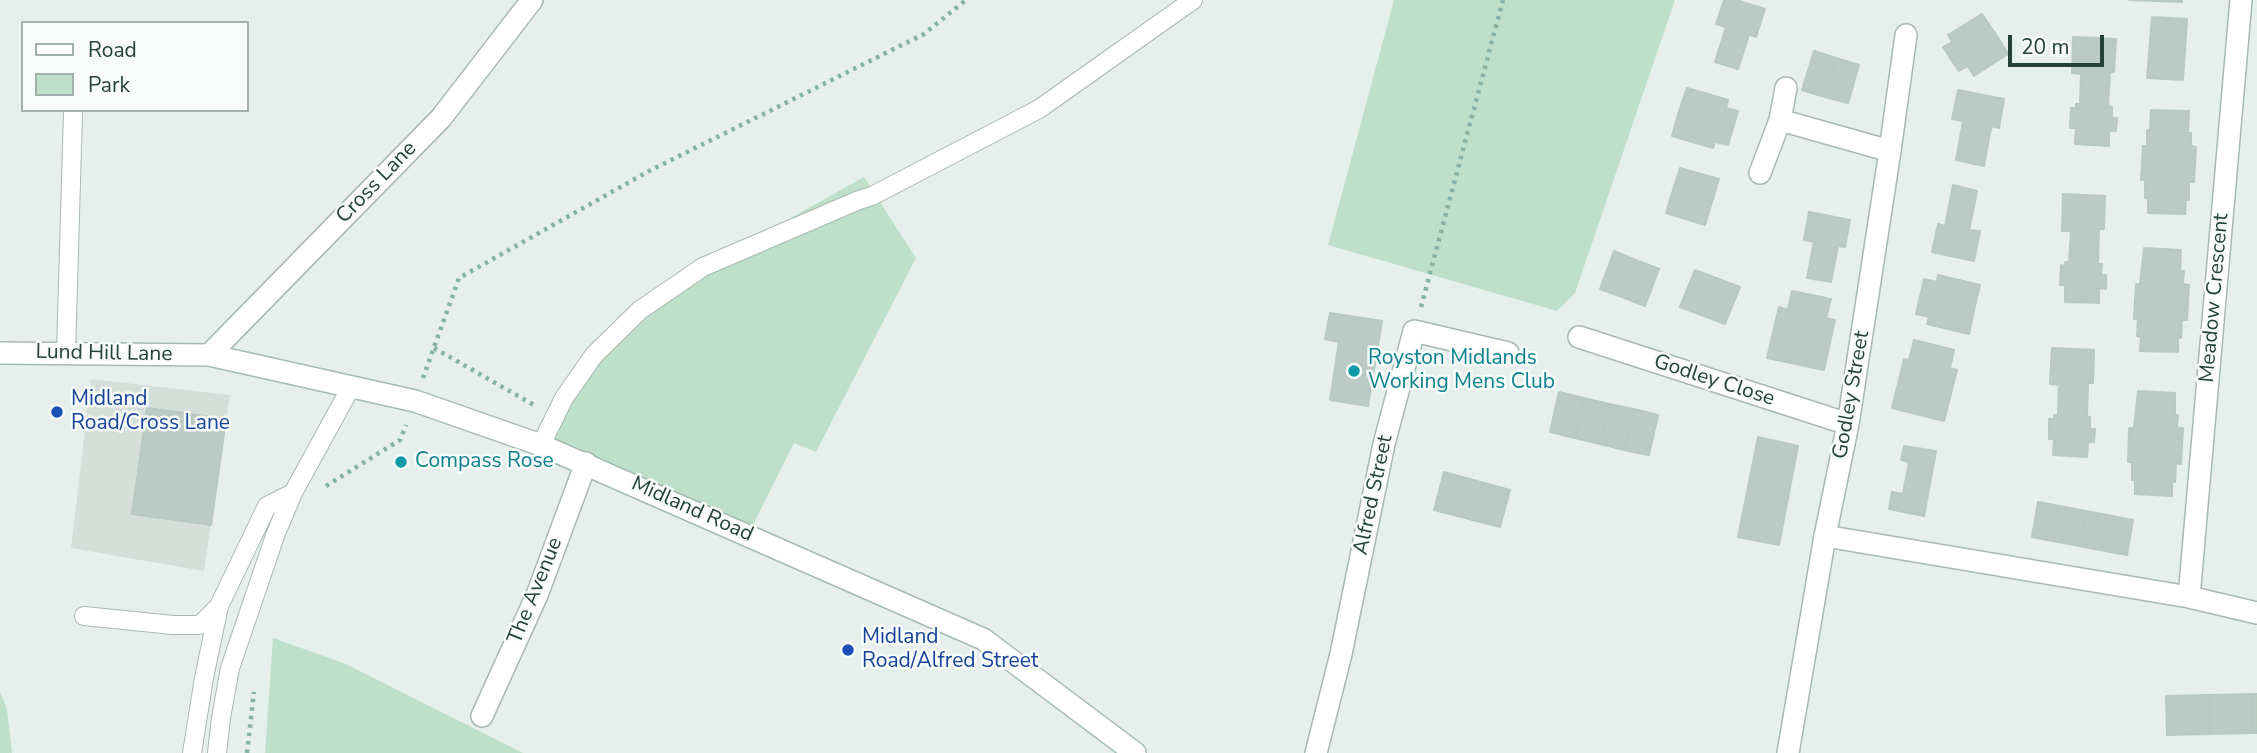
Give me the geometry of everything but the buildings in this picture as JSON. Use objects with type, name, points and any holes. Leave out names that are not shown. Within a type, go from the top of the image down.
[{"type":"street","name":"Cross Lane","points":[[209,355],[441,118],[532,0]]},
{"type":"street","name":"Meadow Crescent","points":[[2189,597],[2241,0]]},
{"type":"street","name":"Godley Street","points":[[1788,753],[1825,536],[1848,424],[1906,35]]},
{"type":"street","points":[[1760,173],[1780,120],[1786,88]]},
{"type":"street","points":[[1780,120],[1890,150]]},
{"type":"street","points":[[1414,331],[1508,353]]},
{"type":"street","name":"Alfred Street","points":[[1316,753],[1341,654],[1384,444],[1414,331]]},
{"type":"street","name":"Godley Close","points":[[1579,337],[1848,424]]},
{"type":"street","name":"Lund Hill Lane","points":[[0,353],[209,355]]},
{"type":"street","name":"Midland Road","points":[[209,355],[415,401],[586,463],[983,639],[1135,753]]},
{"type":"street","name":"The Avenue","points":[[482,716],[537,595],[586,463]]},
{"type":"street","points":[[1825,536],[2189,597],[2257,613]]},
{"type":"lane","points":[[541,445],[564,398],[594,355],[640,310],[703,267],[872,196],[1039,109],[1194,0]]},
{"type":"lane","points":[[66,353],[73,112]]},
{"type":"lane","points":[[217,753],[220,718],[230,668],[271,546],[293,493],[351,387]]},
{"type":"lane","points":[[192,753],[219,606],[267,506],[293,493]]},
{"type":"lane","points":[[84,617],[200,625],[219,606]]},
{"type":"path","points":[[315,492],[400,440],[459,278],[649,171],[924,34],[966,0]]},
{"type":"path","points":[[1414,331],[1503,0]]},
{"type":"path","points":[[434,348],[555,417]]},
{"type":"path","points":[[247,753],[254,689]]},
{"type":"shaded area","points":[[91,379],[230,395],[204,571],[71,548]]},
{"type":"green space","points":[[1394,0],[1675,0],[1575,293],[1557,311],[1328,245]]},
{"type":"green space","points":[[864,177],[916,258],[816,452],[794,443],[748,535],[541,445],[594,355],[703,267]]},
{"type":"green space","points":[[273,638],[346,664],[523,753],[265,753]]},
{"type":"green space","points":[[0,692],[7,709],[12,753],[0,753]]},
{"type":"place","name":"Royston Midlands Working Mens Club","points":[[1354,371]]},
{"type":"place","name":"Midland Road/Cross Lane","points":[[57,412]]},
{"type":"place","name":"Compass Rose","points":[[401,462]]},
{"type":"place","name":"Midland Road/Alfred Street","points":[[848,650]]}]
